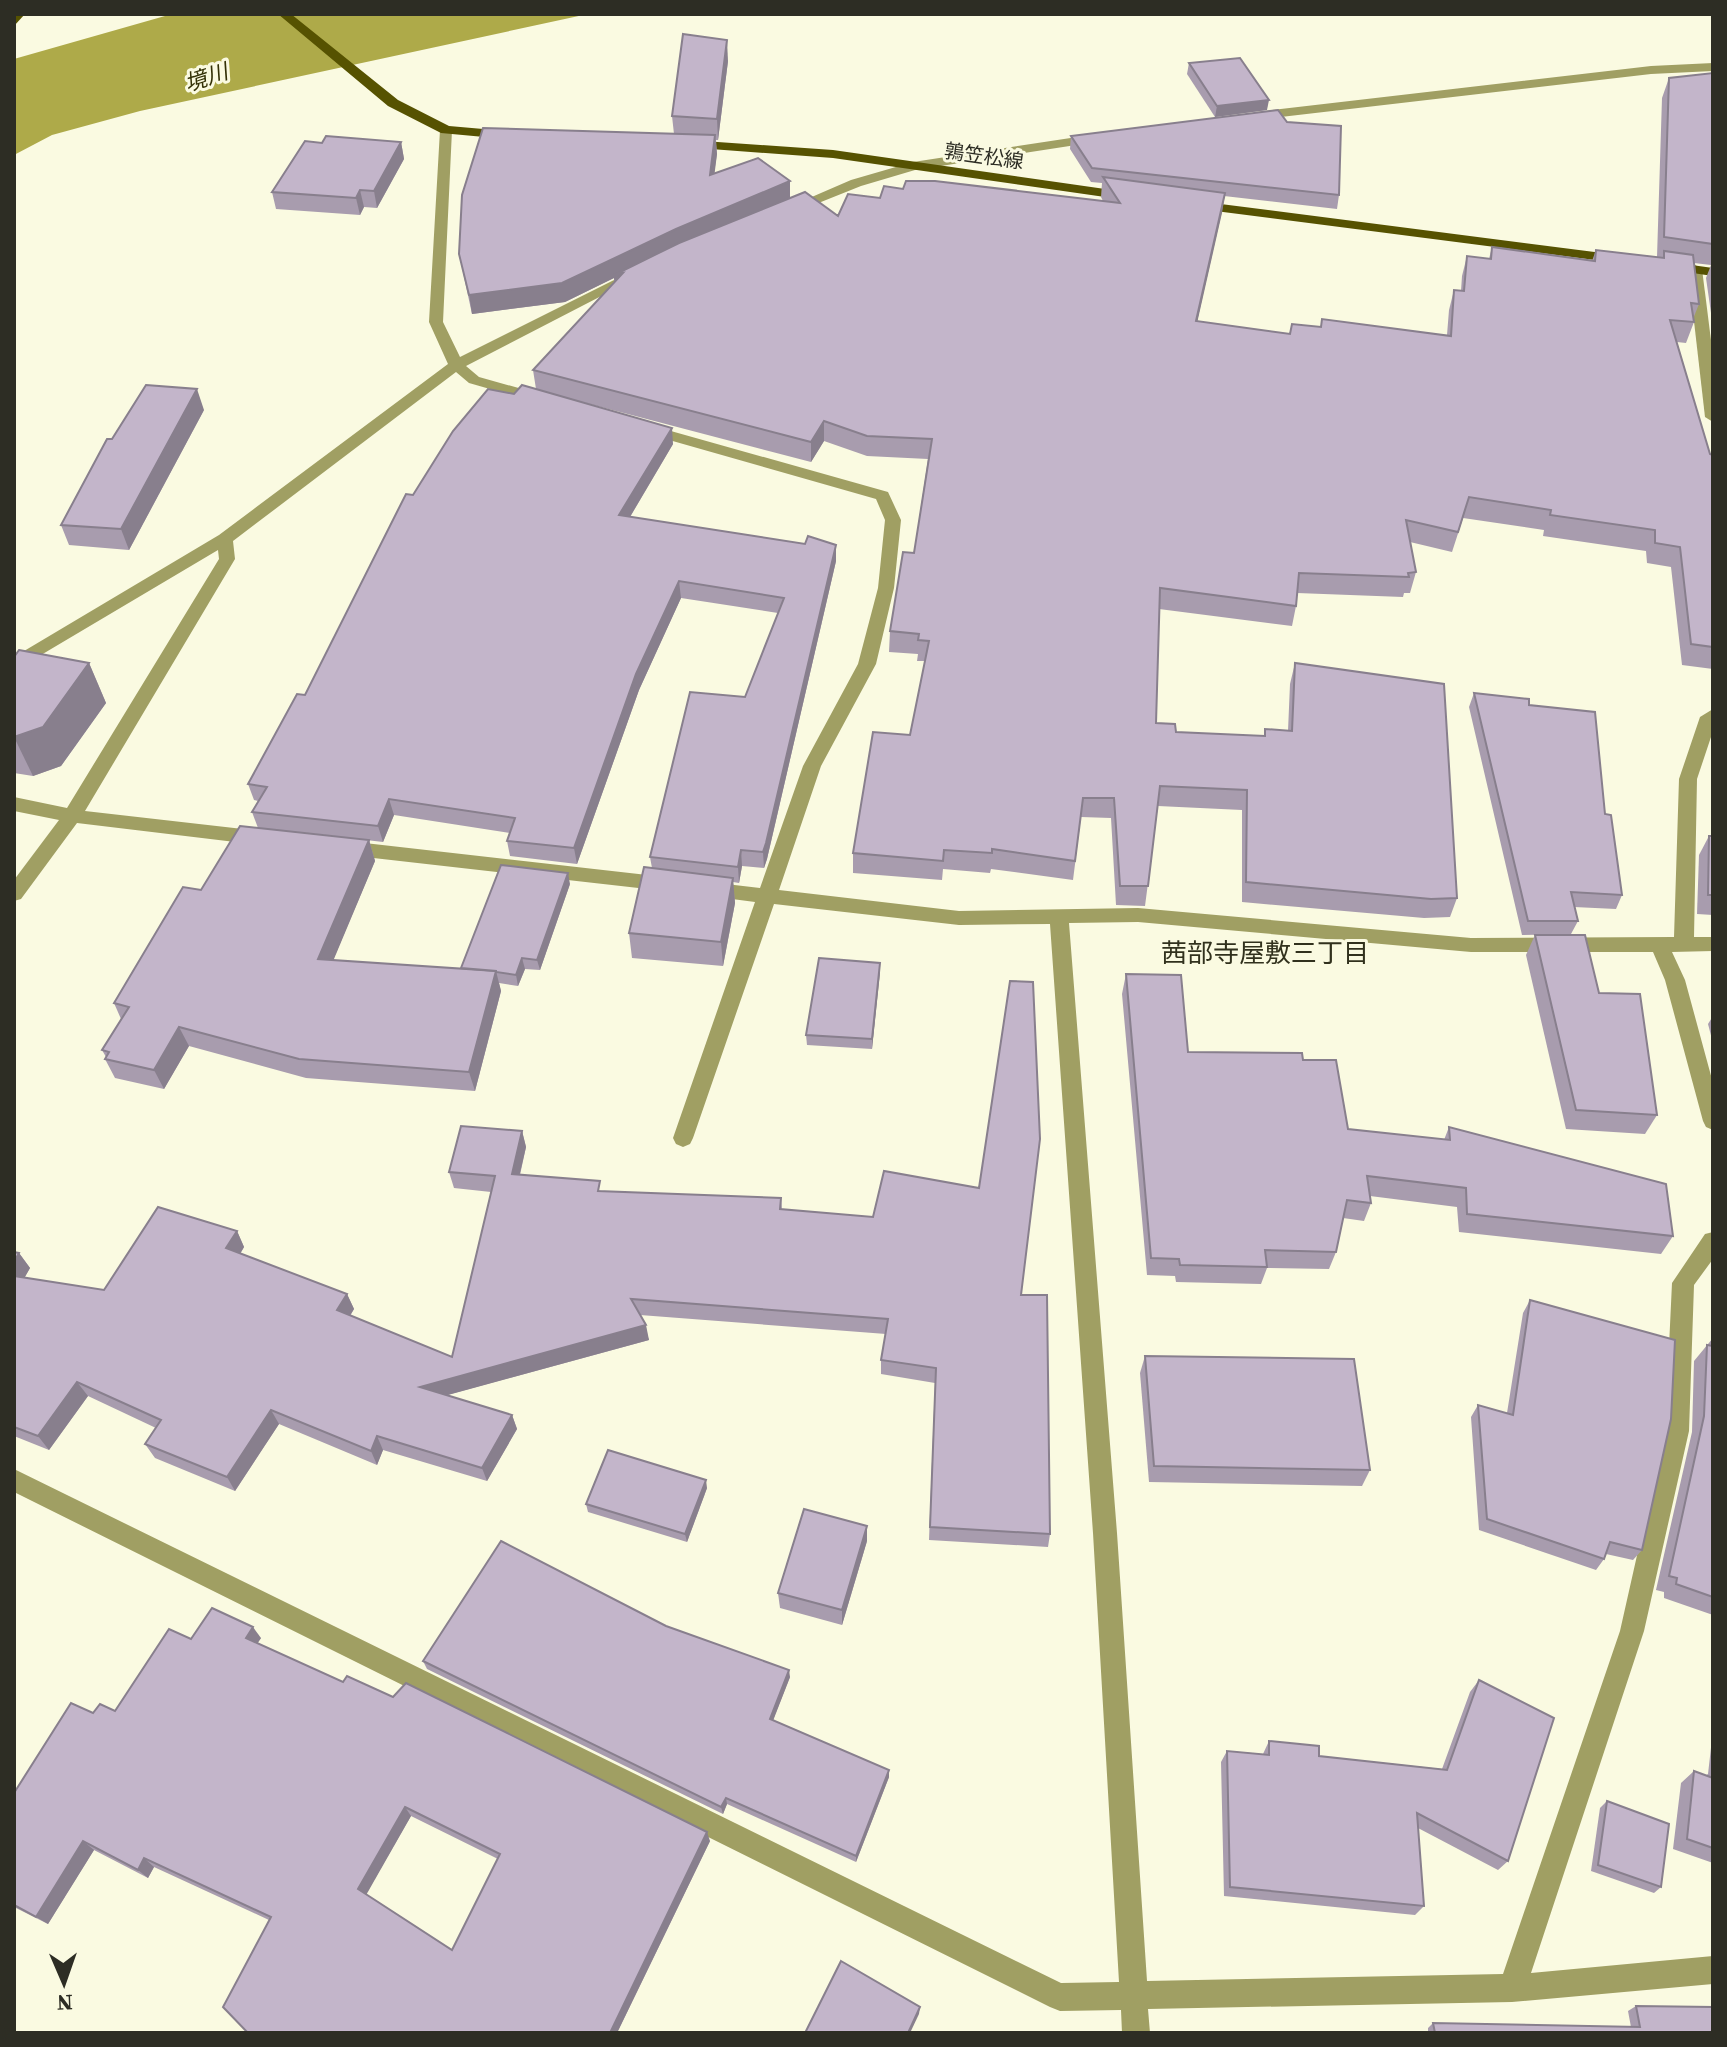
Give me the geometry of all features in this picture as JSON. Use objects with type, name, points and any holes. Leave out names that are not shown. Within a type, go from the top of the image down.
[{"type":"main road","points":[[14,22],[19,14]]},
{"type":"main road","points":[[284,14],[393,103],[446,130],[527,136]]},
{"type":"main road","name":"鶉笠松線","points":[[677,143],[833,154],[1137,197]]},
{"type":"main road","points":[[1183,203],[1633,261]]},
{"type":"main road","points":[[1649,263],[1713,272]]},
{"type":"street","points":[[1242,118],[1651,70],[1713,67]]},
{"type":"street","points":[[446,130],[436,322],[456,365],[474,380],[560,404]]},
{"type":"street","points":[[772,217],[856,183],[913,166],[1119,135]]},
{"type":"street","points":[[1695,269],[1713,417]]},
{"type":"street","points":[[14,665],[225,539],[456,365],[646,270]]},
{"type":"street","points":[[622,422],[882,496],[893,520],[886,588],[867,664],[812,766],[683,1138]]},
{"type":"street","points":[[14,894],[72,816],[227,559],[225,539]]},
{"type":"street","points":[[1684,942],[1688,779],[1713,715]]},
{"type":"street","points":[[14,804],[72,816],[278,840]]},
{"type":"street","points":[[325,845],[959,918],[1138,915],[1471,945],[1713,944]]},
{"type":"street","points":[[1059,916],[1105,1533],[1136,2033]]},
{"type":"street","points":[[1659,943],[1675,980],[1713,1121]]},
{"type":"street","points":[[1512,1988],[1632,1631],[1677,1431],[1683,1283],[1713,1241]]},
{"type":"street","points":[[14,1480],[1060,1997],[1134,1998],[1512,1988],[1713,1970]]},
{"type":"water","name":"境川","points":[[172,14],[588,14],[140,111],[52,135],[14,155],[14,59]]},
{"type":"building","points":[[683,34],[727,40],[717,119],[672,116]]},
{"type":"building","points":[[1240,58],[1269,100],[1217,106],[1189,63]]},
{"type":"building","points":[[1713,73],[1713,244],[1664,237],[1669,78]]},
{"type":"building","points":[[1278,110],[1287,122],[1341,126],[1339,195],[1092,168],[1071,136]]},
{"type":"building","points":[[483,128],[715,135],[710,175],[758,158],[790,181],[676,229],[562,283],[469,295],[459,254],[462,195]]},
{"type":"building","points":[[326,136],[401,142],[374,191],[360,190],[356,198],[272,192],[305,141],[322,143]]},
{"type":"building","points":[[1103,177],[1225,193],[1196,321],[1290,334],[1292,324],[1321,327],[1322,319],[1451,336],[1454,290],[1464,291],[1467,256],[1491,259],[1492,247],[1595,261],[1596,250],[1664,258],[1664,251],[1693,255],[1699,304],[1691,303],[1694,322],[1670,320],[1710,454],[1713,455],[1713,647],[1691,644],[1680,547],[1655,543],[1655,530],[1550,515],[1551,510],[1469,497],[1458,532],[1406,520],[1416,572],[1408,573],[1409,577],[1299,573],[1296,606],[1160,588],[1156,723],[1175,724],[1176,732],[1265,736],[1265,729],[1292,731],[1295,663],[1444,684],[1457,898],[1431,899],[1246,882],[1247,790],[1160,786],[1148,886],[1120,886],[1114,798],[1083,798],[1075,861],[992,849],[992,853],[944,850],[943,861],[853,853],[873,732],[910,735],[929,641],[918,640],[919,634],[890,631],[903,552],[914,553],[932,439],[867,436],[824,421],[811,442],[533,370],[623,273],[614,275],[679,243],[805,192],[838,216],[848,194],[880,198],[884,186],[903,189],[906,181],[935,181],[1120,203]]},
{"type":"building","points":[[146,385],[197,389],[121,529],[61,525],[107,439],[112,439]]},
{"type":"building","points":[[522,385],[672,428],[619,515],[805,544],[808,536],[836,545],[766,843],[763,852],[741,850],[738,867],[650,857],[690,692],[745,697],[784,598],[679,581],[636,674],[574,848],[507,841],[515,818],[389,799],[378,826],[252,812],[267,787],[248,784],[297,694],[305,695],[406,494],[413,495],[453,431],[488,389],[514,394]]},
{"type":"building","points":[[19,650],[89,663],[43,727],[14,737],[14,657]]},
{"type":"building","points":[[1474,693],[1529,699],[1529,705],[1595,712],[1605,814],[1611,815],[1622,895],[1571,892],[1578,921],[1528,921]]},
{"type":"building","points":[[240,826],[369,840],[318,959],[496,971],[469,1072],[299,1059],[179,1027],[154,1070],[105,1059],[109,1052],[102,1050],[129,1007],[114,1003],[183,887],[201,890]]},
{"type":"building","points":[[1709,836],[1713,836],[1713,895],[1708,895]]},
{"type":"building","points":[[501,865],[568,873],[537,960],[522,958],[516,975],[461,968]]},
{"type":"building","points":[[644,867],[733,878],[721,942],[629,933]]},
{"type":"building","points":[[1535,935],[1585,935],[1599,993],[1640,994],[1657,1115],[1576,1110]]},
{"type":"building","points":[[819,958],[880,963],[872,1039],[806,1035]]},
{"type":"building","points":[[1126,974],[1181,975],[1188,1052],[1302,1053],[1303,1060],[1336,1060],[1348,1129],[1450,1140],[1449,1127],[1666,1184],[1673,1236],[1467,1214],[1466,1188],[1367,1176],[1371,1203],[1347,1200],[1336,1252],[1265,1250],[1267,1267],[1180,1265],[1179,1259],[1151,1258]]},
{"type":"building","points":[[1010,981],[1033,982],[1040,1139],[1021,1295],[1047,1295],[1050,1534],[930,1527],[936,1368],[881,1360],[888,1319],[631,1299],[646,1325],[420,1387],[512,1415],[482,1468],[377,1436],[371,1451],[271,1410],[227,1477],[145,1444],[161,1420],[77,1382],[38,1436],[14,1427],[14,1276],[104,1290],[158,1207],[237,1231],[226,1248],[347,1294],[337,1310],[452,1357],[495,1176],[449,1172],[461,1126],[522,1131],[512,1174],[600,1181],[598,1191],[781,1198],[780,1209],[873,1217],[884,1171],[979,1188]]},
{"type":"building","points":[[1530,1300],[1675,1340],[1671,1419],[1642,1550],[1610,1542],[1604,1559],[1487,1519],[1478,1405],[1513,1415]]},
{"type":"building","points":[[1707,1345],[1713,1346],[1713,1597],[1676,1584],[1677,1578],[1669,1576],[1704,1416]]},
{"type":"building","points":[[1145,1356],[1354,1359],[1370,1470],[1154,1466]]},
{"type":"building","points":[[608,1450],[706,1480],[685,1534],[586,1504]]},
{"type":"building","points":[[804,1509],[867,1526],[842,1610],[778,1593]]},
{"type":"building","points":[[501,1541],[666,1626],[789,1670],[770,1719],[889,1770],[856,1856],[726,1798],[721,1807],[423,1661]]},
{"type":"building","points":[[212,1608],[253,1627],[246,1638],[343,1682],[347,1676],[393,1697],[406,1683],[707,1832],[610,2033],[248,2033],[223,2007],[271,1917],[144,1858],[138,1870],[83,1841],[36,1917],[14,1905],[14,1793],[71,1703],[93,1713],[100,1704],[115,1711],[169,1629],[191,1639]],"holes":[[[405,1807],[500,1854],[452,1950],[358,1889]]]},
{"type":"building","points":[[1479,1680],[1554,1718],[1508,1861],[1417,1813],[1424,1906],[1230,1887],[1227,1751],[1269,1755],[1269,1741],[1319,1746],[1319,1756],[1447,1770]]},
{"type":"building","points":[[1694,1771],[1713,1778],[1713,1848],[1687,1839]]},
{"type":"building","points":[[1607,1801],[1669,1824],[1661,1887],[1598,1865]]},
{"type":"building","points":[[841,1961],[920,2007],[908,2033],[805,2033]]},
{"type":"building","points":[[1636,2006],[1713,2007],[1713,2033],[1435,2033],[1433,2023],[1640,2027]]},
{"type":"district","name":"茜部寺屋敷三丁目","points":[[1265,953]]}]
